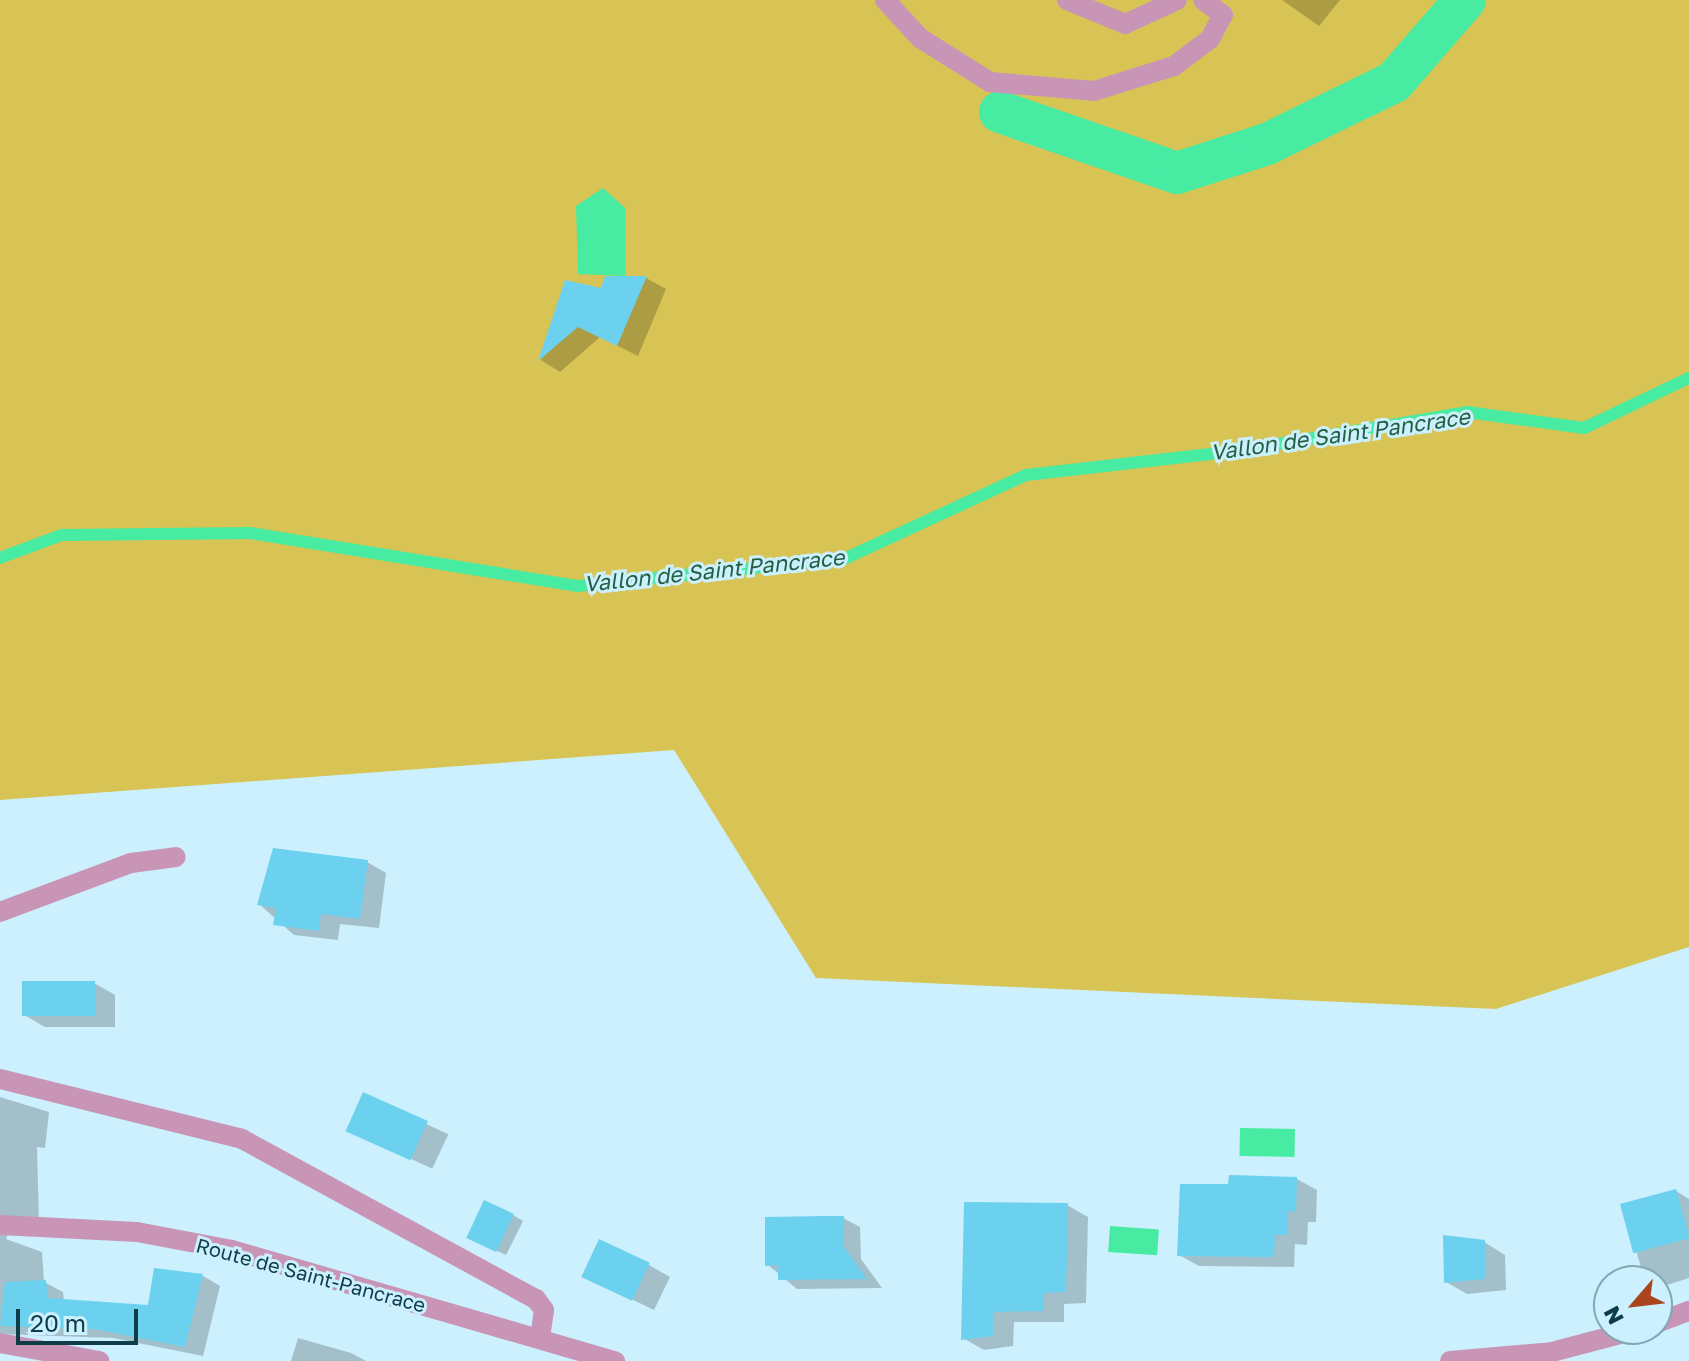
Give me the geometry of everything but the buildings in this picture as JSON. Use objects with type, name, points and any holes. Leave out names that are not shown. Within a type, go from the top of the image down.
[{"type":"street","points":[[885,0],[920,38],[990,82],[1094,91],[1174,66],[1210,39],[1223,15],[1203,0]]},
{"type":"street","points":[[1067,0],[1125,24],[1177,0]]},
{"type":"street","points":[[0,912],[131,863],[176,857]]},
{"type":"street","points":[[0,1079],[242,1139],[536,1299],[544,1310],[540,1338]]},
{"type":"street","name":"Route de Saint-Pancrace","points":[[0,1225],[137,1232],[232,1250],[615,1361]]},
{"type":"street","points":[[1450,1361],[1552,1352],[1593,1341]]},
{"type":"street","points":[[0,1343],[99,1361]]},
{"type":"shaded area","points":[[0,0],[1689,0],[1689,947],[1496,1009],[816,978],[674,750],[0,800]]},
{"type":"shaded area","points":[[603,188],[625,208],[625,276],[578,274],[576,206]]},
{"type":"shaded area","points":[[1240,1128],[1295,1129],[1295,1157],[1240,1156]]},
{"type":"shaded area","points":[[1110,1226],[1159,1229],[1157,1255],[1108,1252]]},
{"type":"waterway","points":[[1000,112],[1177,173],[1267,144],[1394,82],[1465,0]]},
{"type":"waterway","name":"Vallon de Saint Pancrace","points":[[0,558],[62,535],[250,533],[577,586],[844,559],[1026,475],[1237,451],[1467,412],[1584,428],[1689,378]]}]
